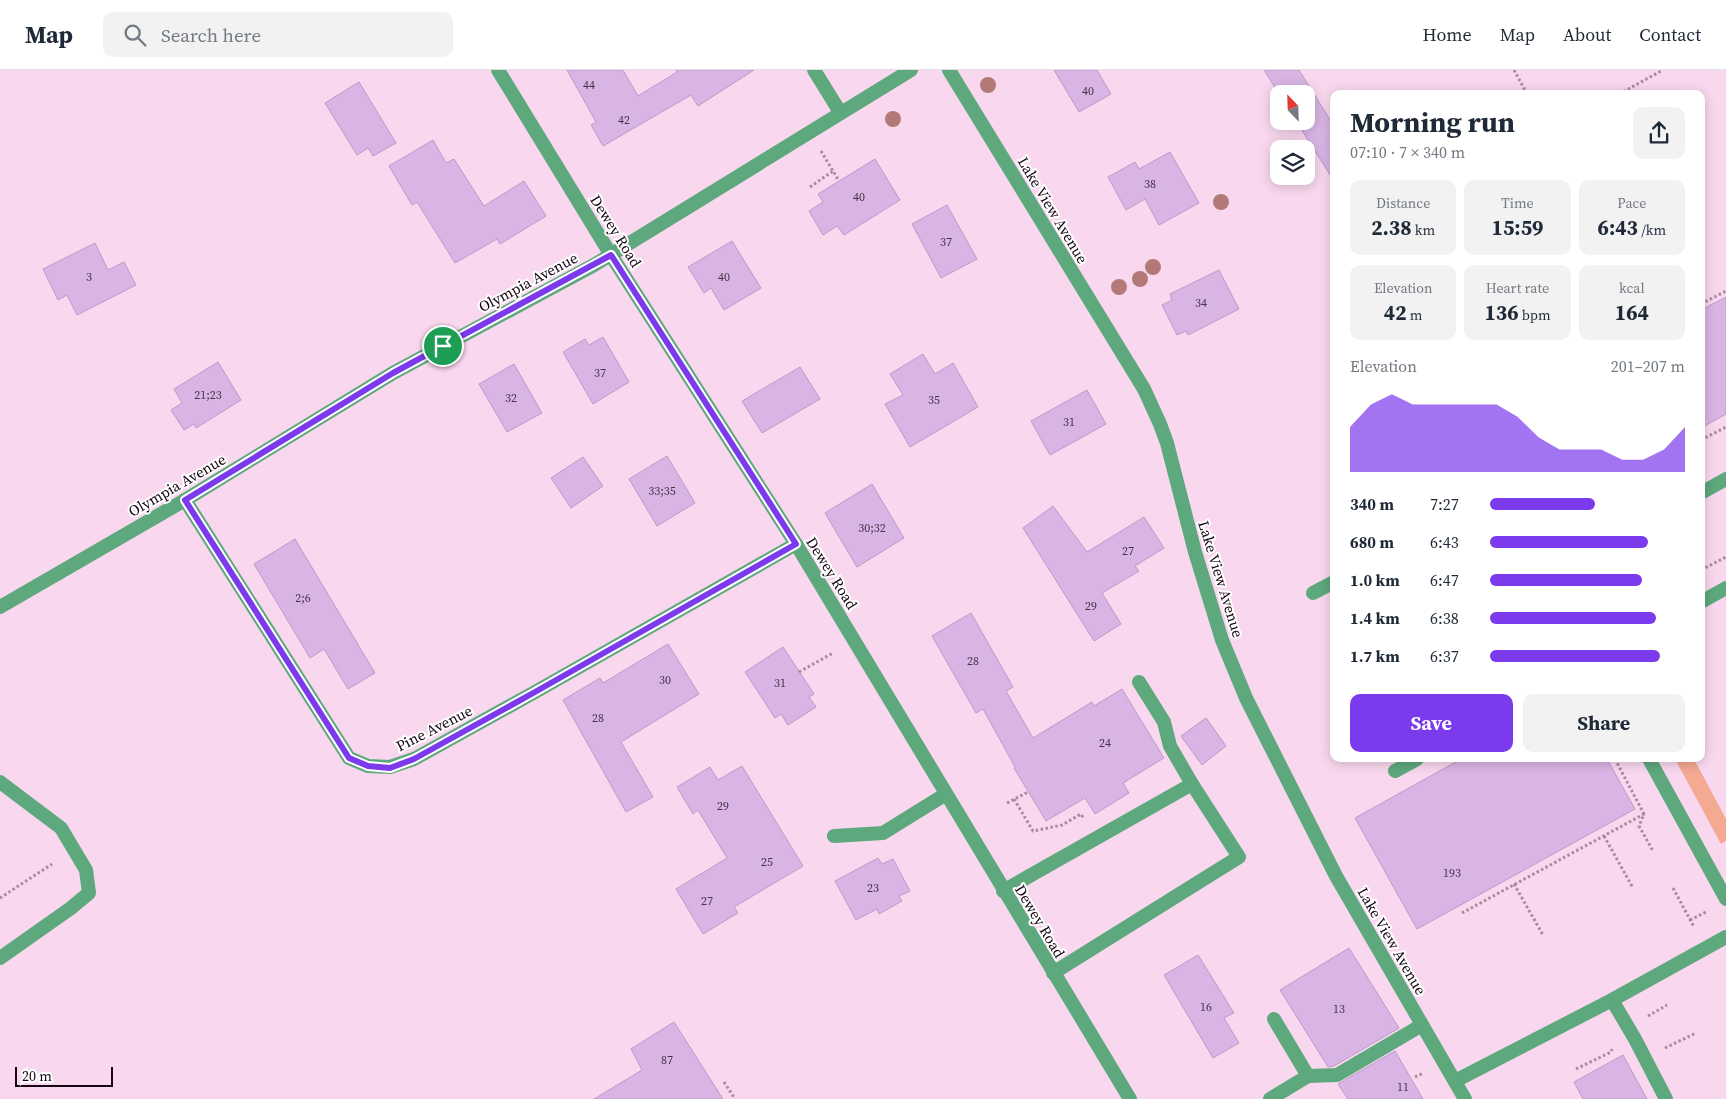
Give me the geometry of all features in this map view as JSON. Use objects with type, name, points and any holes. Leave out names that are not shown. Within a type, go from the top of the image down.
[{"type":"street","name":"Dewey Road","points":[[498,70],[611,255],[796,544],[1003,891],[1130,1099]]},
{"type":"street","points":[[814,70],[840,112]]},
{"type":"street","name":"Olympia Avenue","points":[[0,606],[185,500],[393,373],[611,255],[840,112],[912,70]]},
{"type":"street","name":"Lake View Avenue","points":[[949,70],[1144,389],[1160,424],[1204,584],[1232,666],[1336,876],[1465,1099]]},
{"type":"street","points":[[1705,491],[1726,479]]},
{"type":"street","name":"Pine Avenue","points":[[185,500],[349,758],[368,766],[390,768],[414,759],[796,544]]},
{"type":"street","points":[[1313,593],[1330,584]]},
{"type":"street","points":[[1705,600],[1726,588]]},
{"type":"street","points":[[1053,973],[1239,857],[1170,746],[1164,722],[1139,682]]},
{"type":"street","points":[[1395,771],[1412,762]]},
{"type":"street","points":[[1651,762],[1726,899]]},
{"type":"street","points":[[0,782],[61,828],[86,870],[88,893],[71,908],[0,958]]},
{"type":"street","points":[[1003,891],[1192,784]]},
{"type":"street","points":[[834,836],[883,833],[946,794]]},
{"type":"street","points":[[1455,1081],[1612,1000],[1726,937]]},
{"type":"street","points":[[1612,1000],[1635,1039],[1666,1099]]},
{"type":"street","points":[[1274,1019],[1308,1076]]},
{"type":"street","points":[[1270,1099],[1308,1076],[1337,1075],[1422,1025]]},
{"type":"path","points":[[1514,70],[1525,90]]},
{"type":"path","points":[[1627,90],[1664,70]]},
{"type":"path","points":[[809,132],[839,181]]},
{"type":"path","points":[[810,187],[834,171]]},
{"type":"path","points":[[1705,302],[1726,291]]},
{"type":"path","points":[[1705,438],[1726,427]]},
{"type":"path","points":[[1705,568],[1726,557]]},
{"type":"path","points":[[799,672],[833,653]]},
{"type":"path","points":[[1617,762],[1644,814]]},
{"type":"path","points":[[1008,803],[1028,792]]},
{"type":"path","points":[[1014,799],[1033,831],[1062,825],[1081,814]]},
{"type":"path","points":[[1462,912],[1644,814]]},
{"type":"path","points":[[1644,814],[1639,826],[1653,851]]},
{"type":"path","points":[[1604,836],[1633,888]]},
{"type":"path","points":[[0,898],[52,864]]},
{"type":"path","points":[[1514,884],[1543,935]]},
{"type":"path","points":[[1673,888],[1696,932]]},
{"type":"path","points":[[1690,920],[1706,912]]},
{"type":"path","points":[[1640,1020],[1667,1005]]},
{"type":"path","points":[[1657,1052],[1696,1033]]},
{"type":"path","points":[[1576,1069],[1611,1052],[1613,1045]]},
{"type":"path","points":[[724,1082],[735,1099]]},
{"type":"shaded area","points":[[1677,762],[1696,762],[1726,819],[1726,841],[1721,844]]},
{"type":"building","points":[[567,70],[623,70],[638,96],[677,72],[676,70],[754,70],[698,106],[691,95],[603,146],[591,125],[596,122]]},
{"type":"building","points":[[1054,70],[1097,70],[1111,94],[1079,112]]},
{"type":"building","points":[[1264,70],[1299,70],[1308,85],[1273,85]]},
{"type":"building","points":[[359,82],[396,143],[373,156],[368,148],[357,155],[325,103]]},
{"type":"building","points":[[1315,96],[1330,120],[1330,175],[1315,151],[1315,140],[1308,140],[1302,130],[1315,130]]},
{"type":"building","points":[[433,140],[446,163],[454,159],[484,206],[524,181],[546,216],[500,244],[497,239],[455,263],[417,202],[412,205],[389,166]]},
{"type":"building","points":[[1170,152],[1199,203],[1159,225],[1145,199],[1126,210],[1108,177],[1135,162],[1139,169]]},
{"type":"building","points":[[875,159],[900,200],[844,235],[837,226],[823,235],[809,211],[823,202],[818,194]]},
{"type":"building","points":[[947,205],[977,259],[941,278],[912,224]]},
{"type":"building","points":[[732,241],[761,288],[724,310],[711,288],[704,293],[688,267]]},
{"type":"building","points":[[95,243],[108,270],[124,262],[136,285],[77,315],[67,295],[58,300],[43,269]]},
{"type":"building","points":[[1219,270],[1239,309],[1188,335],[1186,331],[1177,335],[1162,305],[1172,300],[1170,294]]},
{"type":"building","points":[[1726,297],[1726,414],[1705,426],[1705,308]]},
{"type":"building","points":[[603,337],[629,382],[593,404],[563,352],[585,339],[589,345]]},
{"type":"building","points":[[923,354],[935,374],[953,363],[978,407],[910,447],[885,404],[903,395],[890,374]]},
{"type":"building","points":[[218,362],[241,400],[196,428],[194,424],[184,430],[171,410],[182,403],[174,389]]},
{"type":"building","points":[[514,364],[542,413],[507,432],[479,384]]},
{"type":"building","points":[[800,367],[820,399],[762,433],[742,401]]},
{"type":"building","points":[[1087,390],[1106,424],[1050,455],[1031,421]]},
{"type":"building","points":[[667,456],[695,503],[657,526],[629,479]]},
{"type":"building","points":[[583,457],[603,486],[571,508],[551,478]]},
{"type":"building","points":[[872,484],[904,538],[857,567],[825,513]]},
{"type":"building","points":[[1053,506],[1087,552],[1144,517],[1164,548],[1135,566],[1139,571],[1102,593],[1121,624],[1094,641],[1023,528]]},
{"type":"building","points":[[295,539],[375,673],[348,689],[324,649],[310,658],[254,564]]},
{"type":"building","points":[[971,613],[1013,687],[1006,691],[1033,738],[1092,702],[1094,706],[1122,689],[1164,758],[1123,783],[1129,793],[1095,814],[1085,798],[1046,821],[1014,768],[983,709],[976,713],[932,636]]},
{"type":"building","points":[[668,644],[699,694],[621,742],[653,797],[626,812],[563,700],[600,678],[603,683]]},
{"type":"building","points":[[783,647],[814,694],[809,697],[816,707],[788,725],[781,714],[775,718],[745,672]]},
{"type":"building","points":[[1206,718],[1226,746],[1202,765],[1181,736]]},
{"type":"building","points":[[1456,762],[1609,762],[1635,809],[1417,929],[1355,818]]},
{"type":"building","points":[[742,766],[803,866],[734,907],[738,913],[703,934],[676,889],[727,858],[698,810],[693,814],[677,787],[710,767],[718,780]]},
{"type":"building","points":[[878,858],[882,864],[893,859],[910,891],[899,896],[902,901],[879,914],[877,909],[856,920],[835,881]]},
{"type":"building","points":[[1349,948],[1399,1028],[1334,1066],[1328,1067],[1280,990]]},
{"type":"building","points":[[1198,955],[1234,1013],[1224,1018],[1239,1043],[1213,1058],[1164,975]]},
{"type":"building","points":[[674,1022],[723,1099],[594,1099],[642,1070],[631,1049]]},
{"type":"building","points":[[1395,1051],[1423,1099],[1348,1099],[1338,1084]]},
{"type":"building","points":[[1623,1055],[1647,1099],[1583,1099],[1574,1082]]},
{"type":"route","points":[[611,255],[796,544],[414,759],[390,768],[368,766],[349,758],[338,743],[185,500],[393,373],[443,346],[594,266],[611,255]]}]
